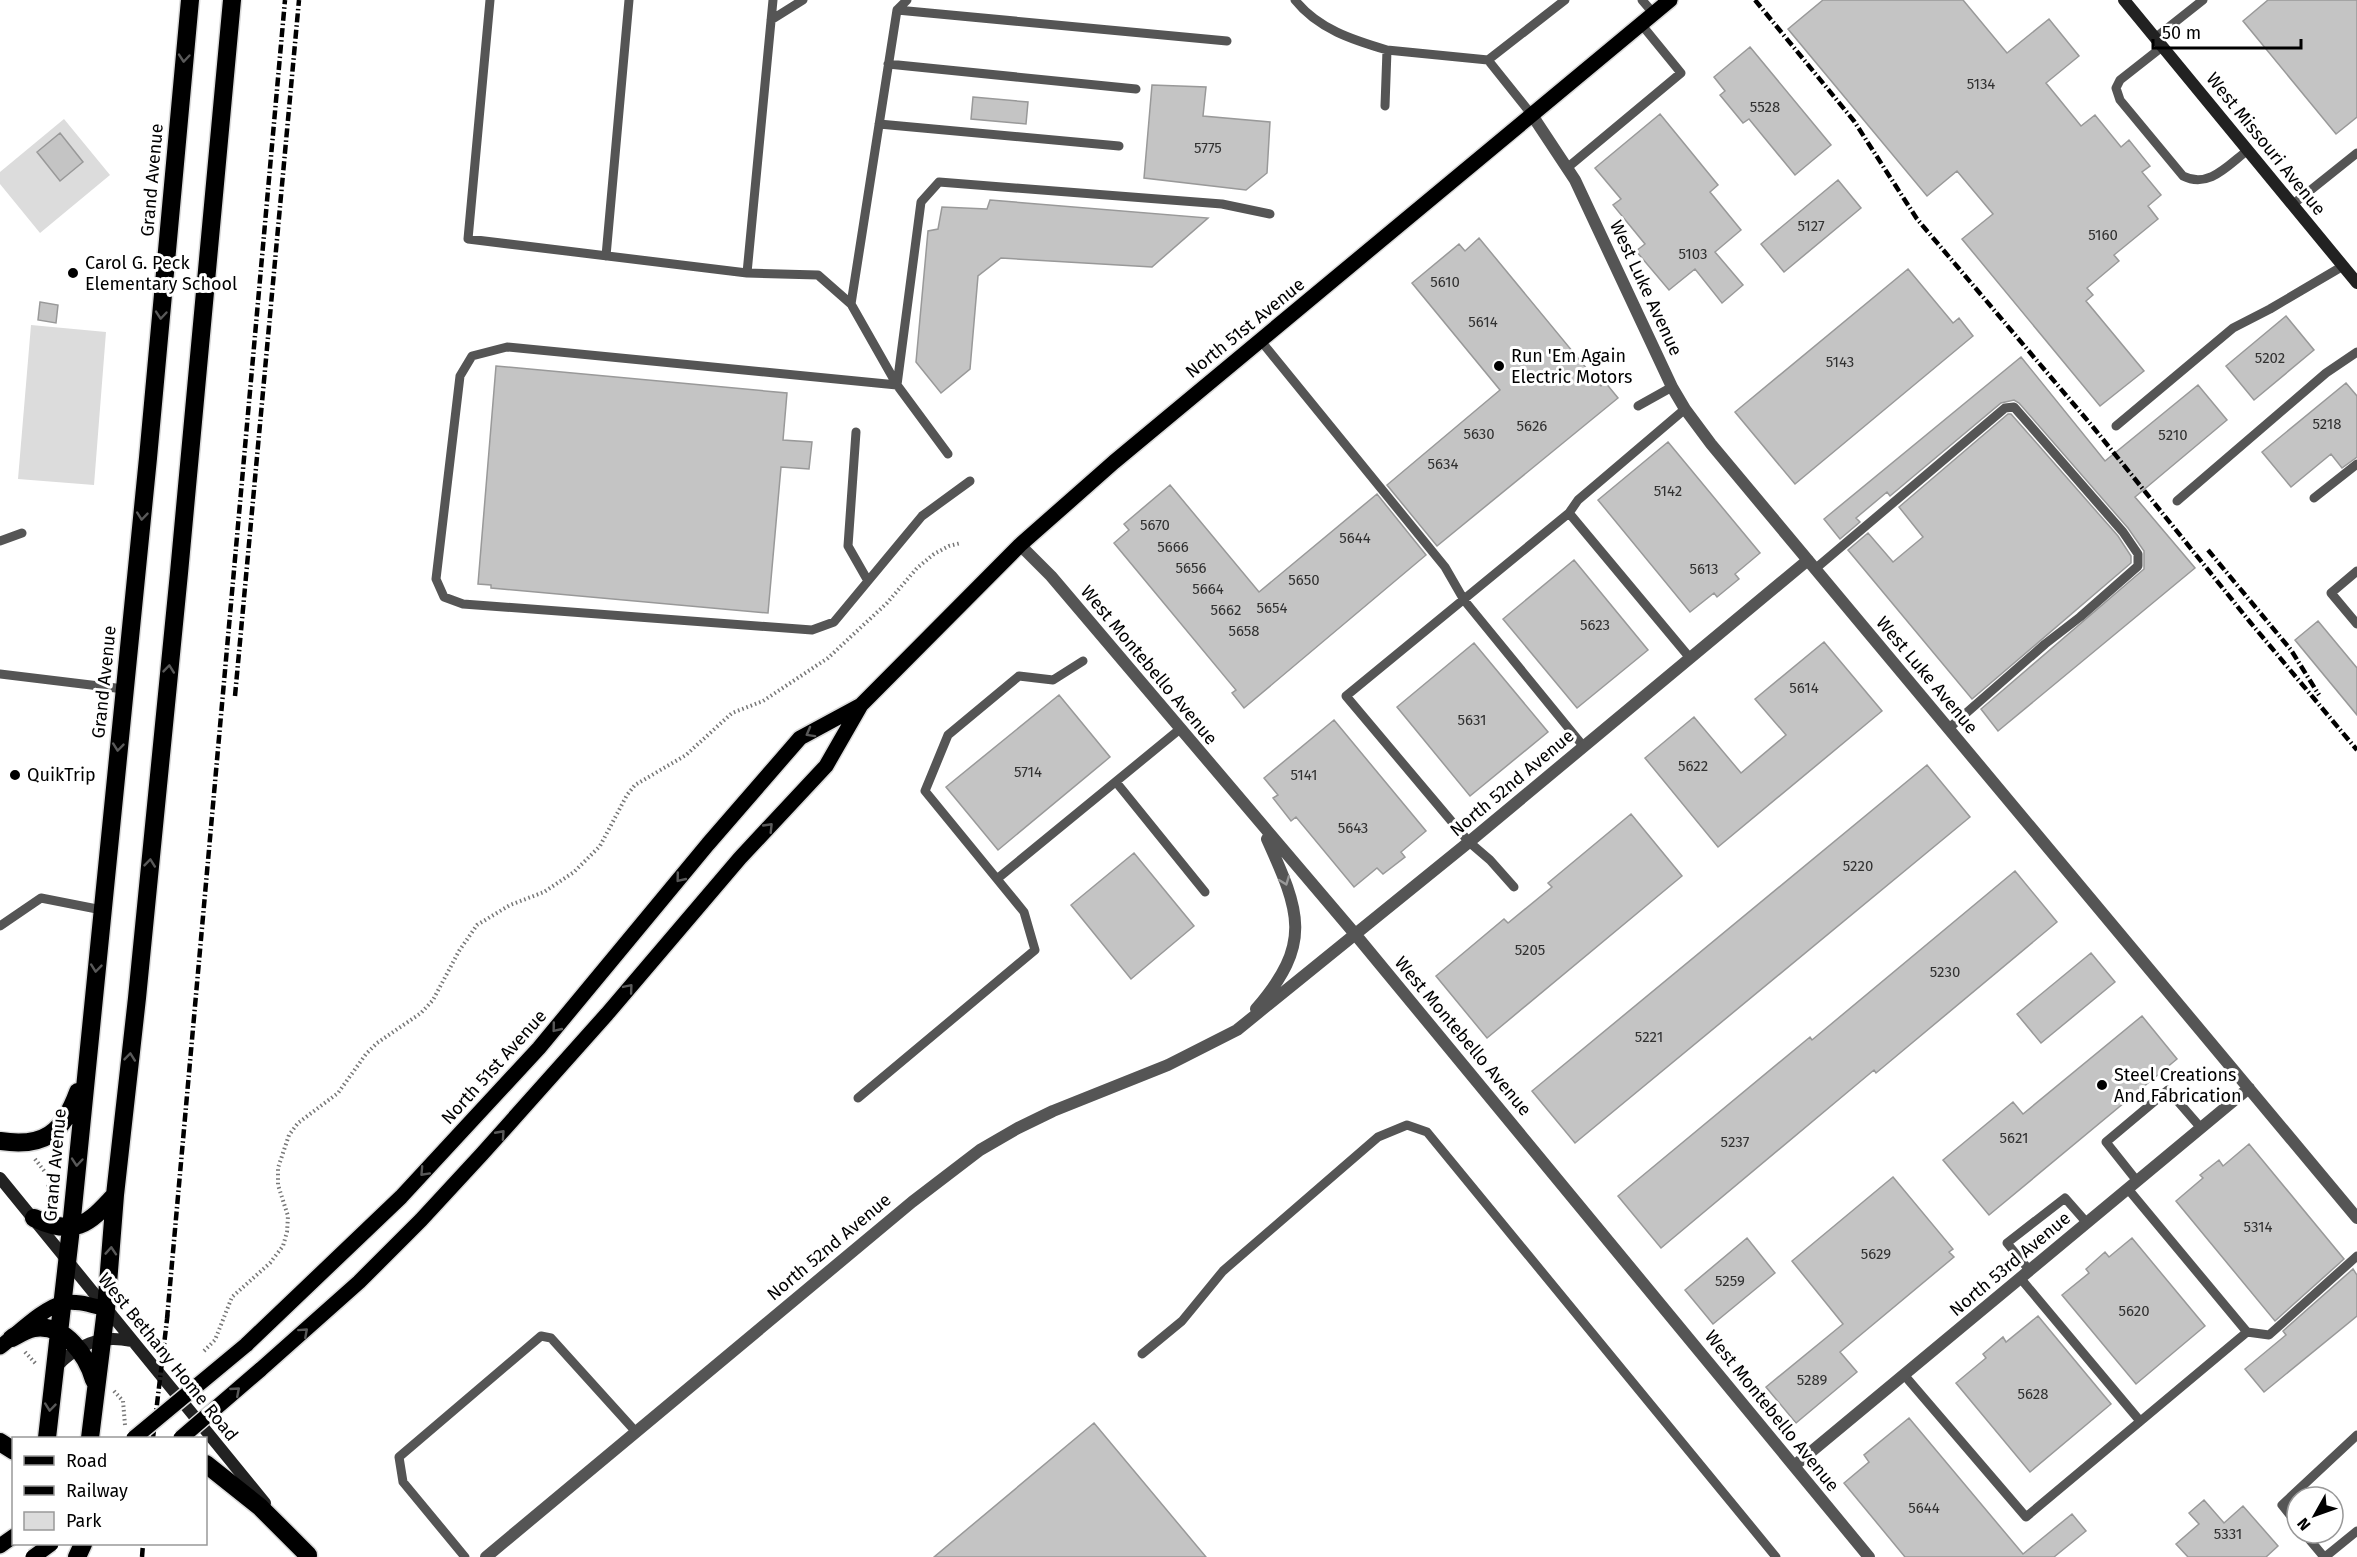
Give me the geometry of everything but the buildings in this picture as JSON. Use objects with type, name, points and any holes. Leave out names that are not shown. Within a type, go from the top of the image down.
[{"type":"highway","name":"Grand Avenue","points":[[47,1437],[46,1368],[58,1334],[71,1228],[190,0]]},
{"type":"highway","points":[[90,1437],[104,1388],[102,1339],[115,1195],[179,573],[232,0]]},
{"type":"highway","points":[[0,1141],[28,1144],[40,1140],[58,1128],[72,1108],[85,1074]]},
{"type":"highway","points":[[34,1218],[52,1226],[71,1228],[82,1226],[115,1195]]},
{"type":"highway","points":[[11,1344],[33,1328],[51,1330],[78,1348],[104,1388]]},
{"type":"highway","points":[[207,1465],[260,1507],[311,1556]]},
{"type":"main road","name":"North 51st Avenue","points":[[182,1437],[341,1299],[406,1236],[542,1089],[740,858],[826,766],[861,705],[1020,545],[1114,462],[1670,0]]},
{"type":"main road","name":"West Missouri Avenue","points":[[2124,0],[2357,283]]},
{"type":"main road","name":"North 51st Avenue","points":[[130,1434],[246,1345],[401,1197],[539,1048],[708,844],[800,738],[861,705]]},
{"type":"main road","name":"West Bethany Home Road","points":[[0,1178],[131,1341],[311,1556]]},
{"type":"main road","points":[[11,1344],[37,1318],[62,1303],[80,1303],[106,1309]]},
{"type":"main road","points":[[46,1368],[78,1348],[102,1339],[131,1341]]},
{"type":"main road","points":[[34,1557],[50,1545]]},
{"type":"street","name":"West Luke Avenue","points":[[1532,115],[1567,168],[1614,260],[1672,387],[1711,444],[2357,1218]]},
{"type":"street","name":"West Montebello Avenue","points":[[1020,545],[1051,576],[1355,934],[1869,1557]]},
{"type":"street","name":"North 52nd Avenue","points":[[486,1557],[912,1202],[981,1150],[1053,1111],[1168,1065],[1237,1030],[1469,842],[1690,658],[1811,565]]},
{"type":"street","name":"North 52nd Avenue","points":[[1237,1030],[1275,986],[1290,954],[1297,923],[1286,880],[1262,827]]},
{"type":"street","name":"North 53rd Avenue","points":[[1794,1466],[2249,1088]]},
{"type":"lane","points":[[490,0],[468,239],[747,273],[818,275],[851,304],[897,385],[948,454]]},
{"type":"lane","points":[[606,256],[629,0]]},
{"type":"lane","points":[[747,273],[773,0]]},
{"type":"lane","points":[[771,20],[803,0]]},
{"type":"lane","points":[[851,304],[897,10],[907,0]]},
{"type":"lane","points":[[1295,0],[1317,20],[1344,37],[1388,50],[1488,60],[1565,0]]},
{"type":"lane","points":[[1642,0],[1654,14]]},
{"type":"lane","points":[[2203,0],[2120,81],[2116,88],[2120,100],[2183,176],[2194,182],[2205,181],[2248,150]]},
{"type":"lane","points":[[897,10],[1227,41]]},
{"type":"lane","points":[[1567,168],[1681,73],[1641,24]]},
{"type":"lane","points":[[1385,106],[1388,50]]},
{"type":"lane","points":[[1488,60],[1532,115]]},
{"type":"lane","points":[[888,64],[1136,89]]},
{"type":"lane","points":[[879,124],[1119,146]]},
{"type":"lane","points":[[2292,205],[2357,153]]},
{"type":"lane","points":[[897,385],[921,202],[939,182],[1222,204],[1270,214]]},
{"type":"lane","points":[[2116,426],[2233,328],[2343,266]]},
{"type":"lane","points":[[1261,341],[1444,567],[1464,600],[1584,747]]},
{"type":"lane","points":[[897,385],[507,347],[472,356],[460,376],[436,579],[444,597],[463,604],[812,630],[834,622],[922,516],[969,481]]},
{"type":"lane","points":[[2177,501],[2326,373],[2357,352]]},
{"type":"lane","points":[[1638,406],[1672,387]]},
{"type":"lane","points":[[1811,565],[2005,408],[2014,406],[2123,532],[2138,554],[2138,566],[1948,729]]},
{"type":"lane","points":[[1514,887],[1490,860],[1469,842],[1346,696],[1569,513],[1578,500],[1685,409]]},
{"type":"lane","points":[[856,432],[848,546],[868,581]]},
{"type":"lane","points":[[2314,498],[2357,464]]},
{"type":"lane","points":[[1569,513],[1690,658]]},
{"type":"lane","points":[[0,542],[22,533]]},
{"type":"lane","points":[[2357,571],[2331,593],[2357,624]]},
{"type":"lane","points":[[858,1098],[1035,950],[1023,912],[925,791],[948,735],[1019,676],[1053,680],[1083,661]]},
{"type":"lane","points":[[0,674],[124,689]]},
{"type":"lane","points":[[997,879],[1180,729]]},
{"type":"lane","points":[[1116,782],[1205,892]]},
{"type":"lane","points":[[0,926],[41,898],[102,910]]},
{"type":"lane","points":[[2201,1128],[2168,1090],[2106,1142],[2132,1185],[2247,1332],[2269,1335],[2357,1256]]},
{"type":"lane","points":[[1142,1354],[1182,1321],[1223,1271],[1378,1137],[1407,1125],[1427,1132],[1776,1557]]},
{"type":"lane","points":[[2087,1223],[2065,1198],[2007,1243],[2026,1275],[2140,1421]]},
{"type":"lane","points":[[1905,1376],[2026,1517],[2247,1332]]},
{"type":"lane","points":[[465,1557],[403,1482],[399,1457],[541,1336],[551,1338],[636,1432]]},
{"type":"lane","points":[[2303,1485],[2357,1435]]},
{"type":"lane","points":[[2314,1545],[2324,1557],[2357,1531]]},
{"type":"path","points":[[204,1351],[215,1340],[232,1297],[270,1263],[283,1246],[288,1216],[278,1185],[278,1168],[289,1135],[298,1123],[338,1093],[361,1060],[377,1043],[421,1013],[433,1000],[459,951],[477,925],[510,905],[544,892],[574,872],[600,846],[627,795],[635,785],[686,756],[732,713],[763,701],[828,658],[886,603],[917,568],[942,550],[961,543]]},
{"type":"path","points":[[31,1154],[55,1185]]},
{"type":"path","points":[[48,1187],[51,1180]]},
{"type":"path","points":[[11,1344],[46,1368]]},
{"type":"path","points":[[104,1388],[123,1401],[130,1434]]},
{"type":"green space","points":[[64,119],[110,175],[40,233],[0,184],[0,172]]},
{"type":"green space","points":[[31,325],[106,332],[94,485],[18,479]]},
{"type":"railway","points":[[167,1319],[285,0]]},
{"type":"railway","points":[[235,696],[299,0]]},
{"type":"railway","points":[[1755,0],[1854,121],[1917,219],[2093,427],[2250,622],[2357,750]]},
{"type":"railway","points":[[2208,550],[2291,650],[2319,695]]},
{"type":"railway","points":[[153,1437],[168,1311]]},
{"type":"railway","points":[[142,1557],[143,1545]]},
{"type":"place","name":"Carol G. Peck Elementary School","points":[[73,273]]},
{"type":"place","name":"Run 'Em Again Electric Motors","points":[[1499,366]]},
{"type":"place","name":"QuikTrip","points":[[15,775]]},
{"type":"place","name":"Steel Creations And Fabrication","points":[[2102,1085]]}]
